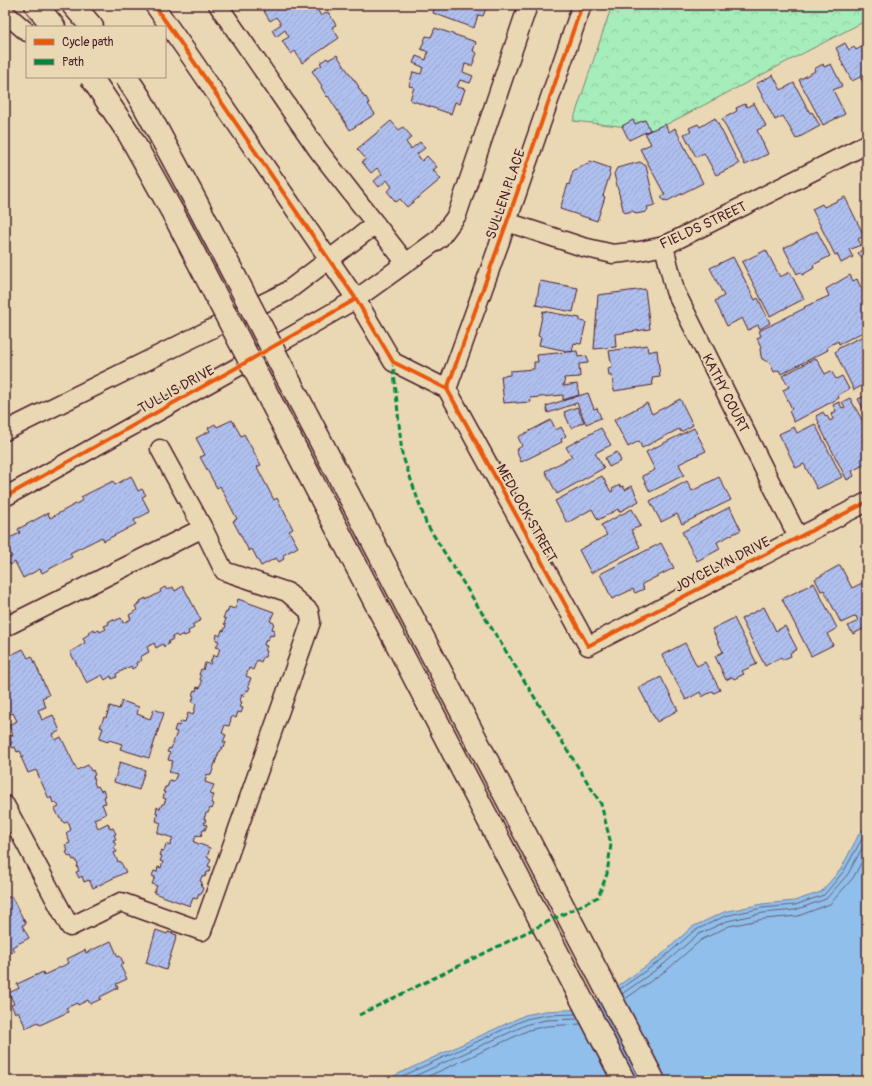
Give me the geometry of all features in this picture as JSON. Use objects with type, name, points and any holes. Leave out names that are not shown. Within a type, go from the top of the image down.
[{"type":"main road","points":[[36,5],[53,26]]},
{"type":"main road","points":[[74,5],[91,26]]},
{"type":"main road","points":[[92,78],[129,134],[173,213],[624,1081]]},
{"type":"main road","points":[[127,78],[140,98],[194,198],[654,1081]]},
{"type":"street","points":[[154,5],[197,65],[356,299],[393,362],[447,389]]},
{"type":"street","points":[[218,5],[318,150],[406,263]]},
{"type":"street","name":"TULLIS DRIVE","points":[[5,497],[356,299],[440,238],[457,215],[528,5]]},
{"type":"street","name":"SULLEN PLACE","points":[[447,389],[507,222],[582,5]]},
{"type":"street","points":[[5,13],[26,31]]},
{"type":"street","name":"FIELDS STREET","points":[[507,222],[582,247],[613,254],[640,251],[664,246],[865,151]]},
{"type":"street","points":[[5,431],[286,292],[376,224]]},
{"type":"street","name":"KATHY COURT","points":[[664,246],[676,291],[798,537]]},
{"type":"street","name":"MEDLOCK STREET","points":[[447,389],[588,646]]},
{"type":"street","points":[[5,805],[70,927],[121,902],[202,931],[311,622],[309,611],[287,592],[224,571],[203,528],[160,449]]},
{"type":"street","name":"JOYCELYN DRIVE","points":[[588,646],[867,502]]},
{"type":"street","points":[[6,622],[203,528]]},
{"type":"green space","points":[[612,5],[867,5],[867,20],[656,130],[573,121]]},
{"type":"water","points":[[867,826],[867,1081],[383,1081],[525,1015],[545,1011],[585,1009],[659,957],[692,927],[724,912],[762,904],[794,901],[821,892],[841,869],[859,834]]},
{"type":"building","points":[[266,5],[324,5],[317,9],[321,16],[328,12],[336,25],[332,27],[339,38],[302,63],[295,51],[291,54],[282,41],[289,37],[285,30],[276,37],[272,30],[281,24],[276,17],[270,21],[262,8]]},
{"type":"building","points":[[435,5],[487,5],[483,16],[478,15],[474,28],[433,13]]},
{"type":"building","points":[[435,28],[476,42],[473,51],[477,53],[472,66],[465,64],[463,72],[473,76],[470,83],[460,80],[457,87],[465,89],[460,104],[455,102],[451,114],[410,100],[414,87],[409,86],[413,72],[421,74],[423,67],[413,63],[416,56],[426,60],[428,52],[421,49],[426,36],[431,37]]},
{"type":"building","points":[[845,43],[849,50],[854,47],[856,50],[867,44],[867,89],[860,77],[852,81],[840,59],[841,58],[836,48]]},
{"type":"building","points":[[337,55],[365,98],[366,97],[369,103],[368,104],[375,114],[350,130],[328,96],[327,97],[312,71],[322,65],[320,63],[327,58],[328,60]]},
{"type":"building","points":[[823,64],[824,67],[831,64],[842,86],[833,90],[845,114],[823,125],[799,80],[815,71],[814,69]]},
{"type":"building","points":[[773,75],[781,90],[794,83],[810,113],[812,112],[820,126],[796,139],[783,116],[775,120],[756,84]]},
{"type":"building","points":[[754,103],[766,126],[757,130],[768,154],[745,165],[722,119],[737,111],[736,108],[745,104],[747,107]]},
{"type":"building","points":[[715,118],[739,164],[716,175],[704,153],[696,157],[684,134],[691,131],[689,128],[698,124],[700,127]]},
{"type":"building","points":[[633,120],[635,124],[645,120],[650,130],[629,140],[622,126]]},
{"type":"building","points":[[391,121],[399,130],[403,127],[412,137],[406,142],[411,149],[420,142],[425,148],[417,154],[422,161],[427,156],[437,167],[433,170],[441,179],[407,207],[400,199],[396,202],[387,191],[392,187],[387,180],[379,187],[374,181],[382,174],[377,168],[371,173],[362,162],[366,159],[357,149]]},
{"type":"building","points":[[665,124],[669,132],[675,128],[703,183],[667,201],[664,201],[661,197],[665,195],[640,149],[651,144],[645,133]]},
{"type":"building","points":[[590,161],[610,168],[610,174],[603,196],[605,197],[597,221],[560,209],[573,171],[581,166],[589,164]]},
{"type":"building","points":[[640,162],[646,166],[655,205],[647,207],[648,209],[646,212],[636,214],[633,211],[624,213],[614,174],[617,168]]},
{"type":"building","points":[[845,197],[864,236],[858,239],[861,245],[849,250],[853,257],[841,263],[837,254],[835,255],[812,209],[822,204],[824,207]]},
{"type":"building","points":[[817,231],[830,256],[813,265],[814,268],[802,275],[800,272],[797,274],[784,248]]},
{"type":"building","points":[[864,248],[867,250],[867,263],[858,253]]},
{"type":"building","points":[[766,250],[780,277],[790,272],[804,299],[770,316],[742,262]]},
{"type":"building","points":[[733,257],[755,300],[758,298],[770,323],[760,329],[758,325],[748,330],[742,318],[727,326],[715,301],[724,296],[710,268]]},
{"type":"building","points":[[850,275],[853,281],[857,279],[861,288],[867,286],[867,330],[839,344],[838,341],[827,347],[828,350],[781,374],[779,370],[774,372],[770,363],[762,359],[761,347],[757,338],[761,336],[759,331],[805,308],[804,307],[829,296],[826,289]]},
{"type":"building","points":[[540,281],[578,288],[573,312],[536,305]]},
{"type":"building","points":[[645,289],[650,329],[615,334],[616,347],[594,349],[598,295]]},
{"type":"building","points":[[543,311],[580,318],[580,321],[586,322],[581,344],[574,343],[572,352],[539,345],[541,337],[538,336]]},
{"type":"building","points":[[867,334],[867,383],[854,390],[835,352],[838,350],[837,349]]},
{"type":"building","points":[[647,345],[648,352],[657,350],[660,377],[652,378],[653,385],[614,391],[612,376],[609,376],[608,368],[612,367],[609,351]]},
{"type":"building","points":[[577,351],[578,357],[587,356],[588,363],[579,364],[580,377],[564,378],[565,384],[563,384],[563,386],[577,384],[579,395],[563,400],[563,395],[530,398],[531,402],[504,403],[501,376],[510,375],[510,371],[534,369],[534,362],[538,362],[537,355]]},
{"type":"building","points":[[816,358],[825,374],[831,371],[836,379],[842,376],[849,389],[838,395],[839,398],[794,422],[789,411],[792,409],[783,390],[789,387],[782,376]]},
{"type":"building","points":[[588,393],[594,409],[597,408],[601,418],[586,424],[577,403],[548,413],[546,406]]},
{"type":"building","points":[[865,396],[867,398],[867,416],[858,399]]},
{"type":"building","points":[[850,398],[867,429],[867,463],[852,471],[854,476],[847,480],[818,423],[819,422],[816,416],[823,412],[830,421],[833,419],[831,414],[836,411],[833,405],[839,402],[842,408],[845,407],[842,402]]},
{"type":"building","points":[[680,399],[693,425],[681,432],[679,429],[642,448],[639,441],[628,447],[614,420],[647,403],[652,414]]},
{"type":"building","points":[[577,407],[584,422],[571,428],[564,412]]},
{"type":"building","points":[[232,420],[241,436],[244,434],[261,465],[257,467],[274,500],[277,498],[293,529],[289,531],[298,547],[283,555],[284,559],[279,562],[276,558],[261,566],[252,549],[249,551],[233,521],[237,519],[220,486],[217,488],[200,457],[205,455],[196,438],[210,431],[208,428],[215,424],[217,427]]},
{"type":"building","points":[[551,420],[556,430],[561,427],[566,436],[561,439],[562,442],[521,462],[516,450],[522,446],[518,437]]},
{"type":"building","points":[[815,424],[842,477],[817,489],[804,464],[796,468],[779,434],[794,427],[797,433]]},
{"type":"building","points":[[601,428],[611,445],[595,453],[604,468],[557,494],[545,471],[572,457],[566,447]]},
{"type":"building","points":[[694,428],[706,451],[679,464],[684,475],[650,492],[642,476],[655,470],[646,452]]},
{"type":"building","points":[[617,452],[621,461],[609,467],[605,458]]},
{"type":"building","points":[[131,476],[138,491],[142,489],[146,495],[142,497],[150,512],[134,520],[136,524],[104,541],[102,537],[70,553],[72,557],[42,573],[40,569],[23,578],[15,562],[10,565],[7,559],[12,557],[5,544],[5,540],[20,533],[18,529],[48,513],[50,518],[83,500],[81,497],[113,481],[115,485]]},
{"type":"building","points":[[602,476],[611,492],[613,491],[612,489],[620,485],[621,487],[623,486],[625,490],[632,486],[639,501],[619,512],[618,509],[598,520],[592,509],[567,523],[555,501]]},
{"type":"building","points":[[719,477],[731,500],[682,524],[677,514],[661,522],[650,501],[687,481],[692,491]]},
{"type":"building","points":[[730,507],[741,530],[717,542],[720,549],[697,561],[682,532]]},
{"type":"building","points":[[632,509],[641,526],[631,530],[640,547],[591,573],[579,550],[607,535],[601,525]]},
{"type":"building","points":[[661,543],[674,568],[642,584],[644,589],[635,593],[633,589],[612,599],[600,574]]},
{"type":"building","points":[[840,565],[852,588],[862,583],[867,593],[867,627],[853,634],[848,626],[858,621],[856,616],[841,623],[824,590],[821,591],[815,579]]},
{"type":"building","points":[[814,583],[837,628],[827,634],[833,645],[811,656],[782,599]]},
{"type":"building","points":[[183,586],[201,620],[192,625],[194,628],[188,631],[189,634],[184,636],[183,634],[178,637],[176,635],[172,637],[173,639],[168,642],[169,644],[164,647],[163,644],[156,648],[154,643],[147,647],[149,652],[140,657],[142,660],[136,663],[137,666],[132,669],[131,666],[116,674],[117,677],[112,679],[111,676],[105,680],[102,675],[87,683],[70,652],[85,643],[83,638],[89,634],[88,632],[94,629],[95,632],[99,630],[100,632],[106,629],[104,626],[109,624],[108,622],[113,619],[114,621],[121,618],[123,623],[131,619],[129,615],[137,610],[135,606],[141,602],[140,601],[146,598],[146,600],[161,592],[160,590],[165,587],[167,590],[173,587],[175,591]]},
{"type":"building","points":[[238,599],[274,612],[270,621],[274,623],[272,629],[275,630],[273,636],[270,635],[268,640],[266,639],[264,645],[267,646],[265,650],[267,651],[265,657],[263,657],[261,662],[257,660],[253,670],[249,668],[246,676],[251,678],[248,686],[250,687],[248,691],[246,690],[244,696],[242,694],[240,701],[242,702],[240,707],[243,708],[241,713],[238,712],[236,718],[232,716],[229,726],[225,725],[222,733],[226,735],[223,742],[226,742],[224,748],[222,747],[219,752],[211,775],[207,774],[205,782],[214,785],[210,794],[214,795],[211,803],[214,804],[212,809],[210,808],[208,813],[206,813],[204,819],[206,820],[204,824],[207,825],[205,830],[203,830],[201,836],[196,835],[194,842],[210,848],[207,857],[211,859],[208,866],[211,867],[205,877],[202,876],[200,881],[202,882],[201,887],[203,888],[201,894],[199,893],[197,899],[193,898],[190,906],[154,893],[157,886],[152,884],[155,877],[152,876],[154,871],[157,872],[158,867],[161,868],[163,862],[160,861],[162,856],[159,855],[161,850],[164,851],[166,844],[170,846],[173,838],[157,833],[161,823],[156,821],[158,813],[156,813],[157,807],[160,809],[166,799],[163,798],[165,787],[167,787],[170,780],[174,781],[177,774],[169,772],[173,761],[168,760],[170,753],[167,752],[169,748],[171,749],[177,732],[174,731],[176,725],[179,726],[181,721],[185,722],[188,713],[193,715],[196,704],[192,702],[194,696],[192,695],[194,690],[196,691],[197,687],[200,688],[202,681],[200,680],[201,676],[199,675],[201,669],[203,670],[205,663],[210,664],[213,655],[217,657],[220,648],[216,647],[219,641],[216,640],[217,634],[220,636],[222,630],[224,631],[226,619],[223,618],[229,607],[235,609]]},
{"type":"building","points":[[764,607],[776,631],[785,626],[797,649],[790,653],[791,656],[782,660],[781,657],[765,666],[741,619]]},
{"type":"building","points":[[734,618],[757,664],[742,671],[744,674],[734,679],[732,677],[726,680],[715,656],[723,652],[712,629]]},
{"type":"building","points":[[685,643],[697,666],[705,662],[720,690],[714,693],[713,691],[702,697],[700,692],[686,700],[662,655]]},
{"type":"building","points":[[23,649],[28,658],[32,656],[49,695],[42,698],[46,707],[38,710],[42,720],[53,715],[60,731],[53,734],[55,740],[61,737],[77,770],[88,765],[91,771],[93,770],[96,787],[98,786],[101,791],[103,790],[106,796],[104,797],[106,803],[102,804],[106,814],[94,819],[98,828],[108,823],[110,829],[113,828],[116,834],[114,835],[116,839],[113,840],[116,845],[114,847],[117,852],[114,853],[118,862],[120,861],[126,872],[93,888],[89,880],[84,882],[82,876],[79,878],[76,872],[79,871],[78,865],[75,859],[73,860],[71,856],[69,857],[66,852],[68,851],[65,845],[70,843],[66,833],[71,830],[68,822],[64,823],[61,818],[60,819],[55,809],[59,807],[56,802],[53,803],[51,797],[49,799],[36,770],[28,773],[20,751],[17,752],[15,747],[12,748],[10,743],[12,743],[9,736],[13,735],[9,725],[17,721],[13,713],[8,715],[5,709],[5,658]]},
{"type":"building","points":[[661,677],[678,710],[657,722],[639,688]]},
{"type":"building","points":[[122,701],[139,707],[137,714],[150,719],[154,709],[164,713],[149,758],[120,749],[122,744],[99,739],[103,728],[100,727],[104,717],[106,718],[110,706],[119,709]]},
{"type":"building","points":[[120,762],[145,770],[139,790],[114,782]]},
{"type":"building","points":[[5,893],[8,898],[11,896],[26,924],[22,925],[29,938],[12,947],[14,951],[7,955],[5,950]]},
{"type":"building","points":[[156,930],[167,934],[168,932],[177,935],[166,970],[146,963]]},
{"type":"building","points":[[111,941],[118,957],[120,956],[124,964],[120,965],[127,979],[116,984],[118,988],[100,997],[101,999],[90,1004],[88,1000],[78,1005],[77,1003],[66,1008],[68,1012],[40,1025],[38,1022],[26,1028],[18,1011],[15,1013],[11,1005],[14,1004],[9,993],[19,988],[17,984],[43,972],[44,975],[69,963],[67,959],[85,950],[86,953]]},
{"type":"marked path","points":[[359,1015],[598,897],[607,874],[611,844],[601,804],[426,523],[402,454],[393,362]]},
{"type":"cycle path","points":[[154,5],[356,299],[393,362],[447,389]]},
{"type":"cycle path","points":[[447,389],[507,222],[582,5]]},
{"type":"cycle path","points":[[5,497],[356,299]]},
{"type":"cycle path","points":[[447,389],[588,646],[867,502]]}]
